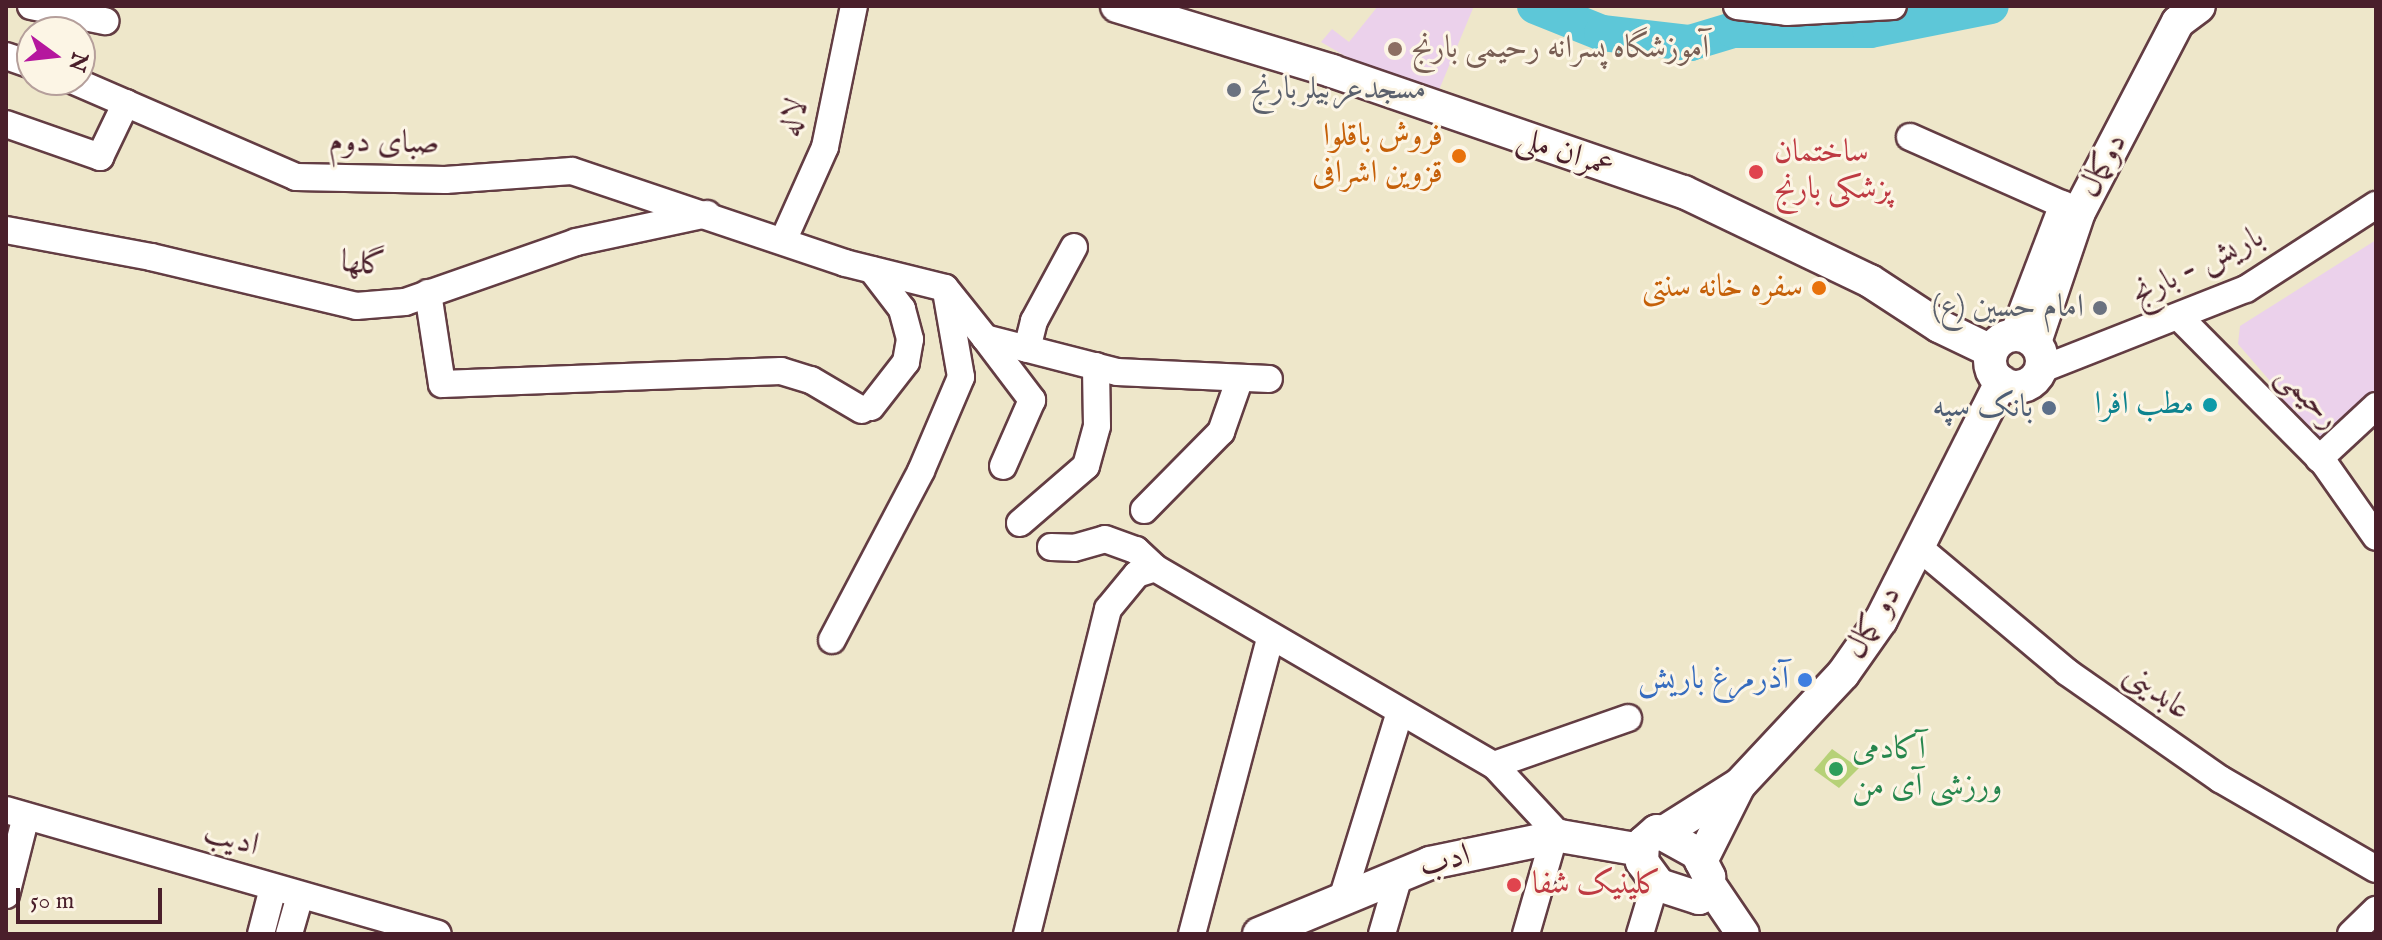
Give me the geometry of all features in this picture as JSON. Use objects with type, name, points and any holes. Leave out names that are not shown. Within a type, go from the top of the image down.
[{"type":"main road","name":"عمران ملی","points":[[1117,6],[1332,71],[1684,192],[1870,281],[1939,326],[2016,361]]},
{"type":"main road","name":"دوکمال","points":[[2016,361],[2071,208],[2178,22],[2199,6]]},
{"type":"main road","name":"دو کمال","points":[[1740,784],[1843,674],[1881,620],[1975,437],[1995,421],[2016,361]]},
{"type":"main road","points":[[1700,881],[1656,881],[1642,862],[1652,841],[1740,784]]},
{"type":"main road","points":[[1700,881],[1740,784]]},
{"type":"main road","name":"ادب","points":[[1265,933],[1430,863],[1557,837],[1652,841]]},
{"type":"main road","points":[[1652,841],[1686,842],[1700,881],[1734,934]]},
{"type":"main road","points":[[1700,881],[1743,934]]},
{"type":"street","points":[[31,6],[105,21]]},
{"type":"street","name":"لاله","points":[[783,241],[825,147],[854,6]]},
{"type":"street","points":[[1737,6],[1809,9],[1893,6]]},
{"type":"street","name":"صبای دوم","points":[[96,90],[296,177],[445,180],[572,171],[872,270],[945,288]]},
{"type":"street","points":[[6,124],[100,157],[126,103]]},
{"type":"street","points":[[1910,137],[2071,208]]},
{"type":"street","name":"باریش - بارنج","points":[[2016,361],[2179,317],[2246,289],[2376,205]]},
{"type":"street","name":"گلها","points":[[6,230],[151,257],[356,306],[405,302],[576,242],[707,214]]},
{"type":"street","points":[[1027,349],[1034,321],[1074,247]]},
{"type":"street","points":[[428,293],[442,384],[781,371],[811,380],[866,409],[906,362],[910,339],[902,309],[872,270]]},
{"type":"street","points":[[945,288],[1032,400],[1003,466]]},
{"type":"street","points":[[832,640],[921,471],[961,377],[945,288]]},
{"type":"street","name":"رحیمی","points":[[2179,317],[2319,459],[2376,537]]},
{"type":"street","points":[[985,338],[1096,366],[1269,379]]},
{"type":"street","points":[[1020,523],[1086,466],[1097,426],[1096,366]]},
{"type":"street","points":[[1144,510],[1221,432],[1240,378]]},
{"type":"street","points":[[2319,459],[2376,406]]},
{"type":"street","points":[[1051,547],[1074,548],[1105,539],[1136,550],[1155,568],[1270,638],[1494,765],[1557,837],[1526,934]]},
{"type":"street","name":"عابدینی","points":[[1917,546],[2079,681],[2220,779],[2376,869]]},
{"type":"street","points":[[1027,934],[1108,609],[1137,574],[1155,568]]},
{"type":"street","points":[[1192,934],[1270,638]]},
{"type":"street","points":[[1342,899],[1400,712]]},
{"type":"street","points":[[1494,765],[1628,718]]},
{"type":"street","points":[[6,895],[16,813]]},
{"type":"street","name":"ادیب","points":[[16,813],[438,934]]},
{"type":"street","points":[[1382,934],[1399,876]]},
{"type":"street","points":[[1640,934],[1656,881]]},
{"type":"street","points":[[261,934],[273,888]]},
{"type":"street","points":[[289,934],[300,896]]},
{"type":"street","points":[[2351,934],[2376,910]]},
{"type":"shaded area","name":"آموزشگاه پسرانه رحیمی بارنج","points":[[1378,6],[1474,6],[1434,102],[1344,63],[1345,56],[1321,42],[1332,29],[1349,42]]},
{"type":"shaded area","points":[[2376,240],[2376,391],[2320,452],[2275,408],[2270,381],[2238,344],[2240,326]]},
{"type":"green space","name":"آکادمی ورزشی آی من","points":[[1832,749],[1859,768],[1839,788],[1814,770]]},
{"type":"waterway","points":[[1535,6],[1602,33],[1690,43],[1733,30],[1870,30],[1991,6]]},
{"type":"place","name":"آموزشگاه پسرانه رحیمی بارنج","points":[[1395,49]]},
{"type":"place","name":"مسجدعربیلربارنج","points":[[1234,90]]},
{"type":"place","name":"فروش باقلوا قزوین اشرافی","points":[[1459,156]]},
{"type":"place","name":"ساختمان پزشکی بارنج","points":[[1756,172]]},
{"type":"place","name":"سفره خانه سنتی","points":[[1819,288]]},
{"type":"place","name":"امام حسین (ع)","points":[[2100,308]]},
{"type":"place","name":"مطب افرا","points":[[2210,405]]},
{"type":"place","name":"بانک سپه","points":[[2049,408]]},
{"type":"place","name":"آذرمرغ باریش","points":[[1805,680]]},
{"type":"place","name":"آکادمی ورزشی آی من","points":[[1836,769]]},
{"type":"place","name":"کلینیک شفا","points":[[1514,885]]}]
